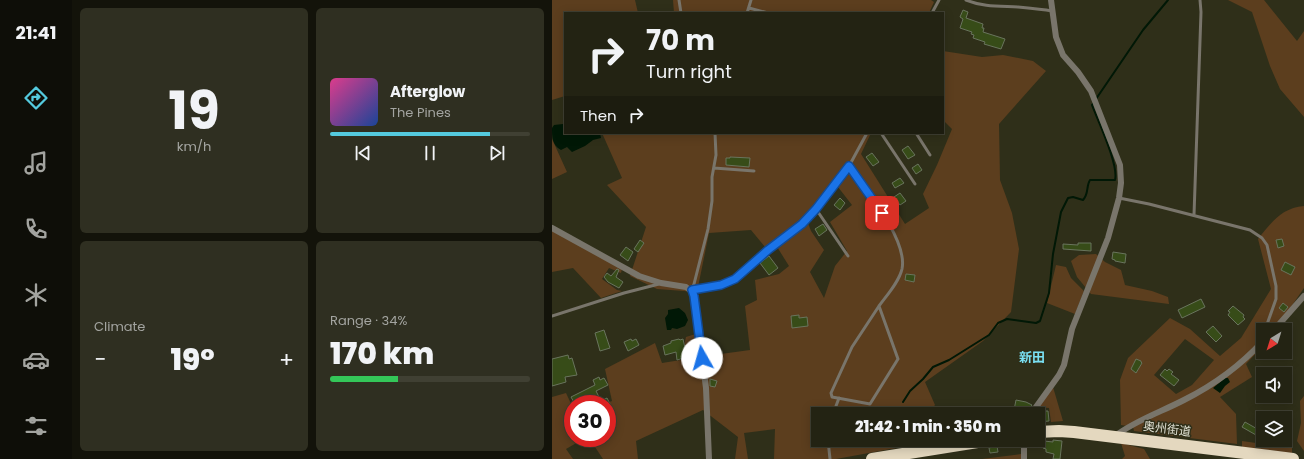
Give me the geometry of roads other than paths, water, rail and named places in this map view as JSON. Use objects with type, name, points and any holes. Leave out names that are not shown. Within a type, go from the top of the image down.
[{"type":"highway","name":"奥州街道","points":[[1045,432],[1060,431],[1293,459]]},
{"type":"highway","points":[[872,459],[947,447]]},
{"type":"street","points":[[1036,407],[1059,375],[1064,364],[1072,329],[1108,238],[1119,198],[1121,174],[1115,151],[1091,92],[1078,72],[1063,55],[1056,37],[1050,0]]},
{"type":"street","points":[[552,228],[640,276],[661,283],[686,287],[692,290],[697,314],[706,388],[709,459]]},
{"type":"street","points":[[1280,323],[1304,296]]},
{"type":"street","points":[[1114,437],[1129,425],[1184,400],[1205,388],[1221,377],[1256,348]]},
{"type":"street","points":[[1024,447],[1024,459]]},
{"type":"lane","points":[[679,0],[681,12]]},
{"type":"lane","points":[[747,12],[751,0]]},
{"type":"lane","points":[[933,12],[939,0]]},
{"type":"lane","points":[[966,0],[976,5],[1052,10]]},
{"type":"lane","points":[[1194,215],[1201,12],[1200,0]]},
{"type":"lane","points":[[748,8],[764,12]]},
{"type":"lane","points":[[716,134],[716,155],[712,177],[712,201],[708,229],[692,290],[721,285],[735,279],[768,250],[802,224],[816,209],[849,166],[866,134]]},
{"type":"lane","points":[[883,134],[915,184]]},
{"type":"lane","points":[[917,134],[930,155]]},
{"type":"lane","points":[[849,166],[896,236],[902,257],[901,271],[852,347],[831,394],[832,397],[870,404],[898,359],[879,306]]},
{"type":"lane","points":[[714,168],[754,172]]},
{"type":"lane","points":[[1119,198],[1149,204],[1250,230],[1262,238],[1267,245],[1276,286],[1276,299],[1268,323]]},
{"type":"lane","points":[[816,209],[848,256]]},
{"type":"lane","points":[[552,316],[661,283]]},
{"type":"lane","points":[[836,407],[839,398]]},
{"type":"lane","points":[[829,447],[830,459]]},
{"type":"waterway","points":[[1096,99],[1143,30],[1168,0]]},
{"type":"waterway","points":[[903,402],[910,391],[933,367],[949,360],[989,335],[998,323],[1007,319],[1036,323],[1040,321],[1049,293],[1053,254],[1061,212],[1068,198],[1073,197],[1083,200],[1085,198],[1090,180],[1115,180],[1114,164],[1092,105],[1094,103]]},
{"type":"district","name":"新田","points":[[1032,357]]}]
